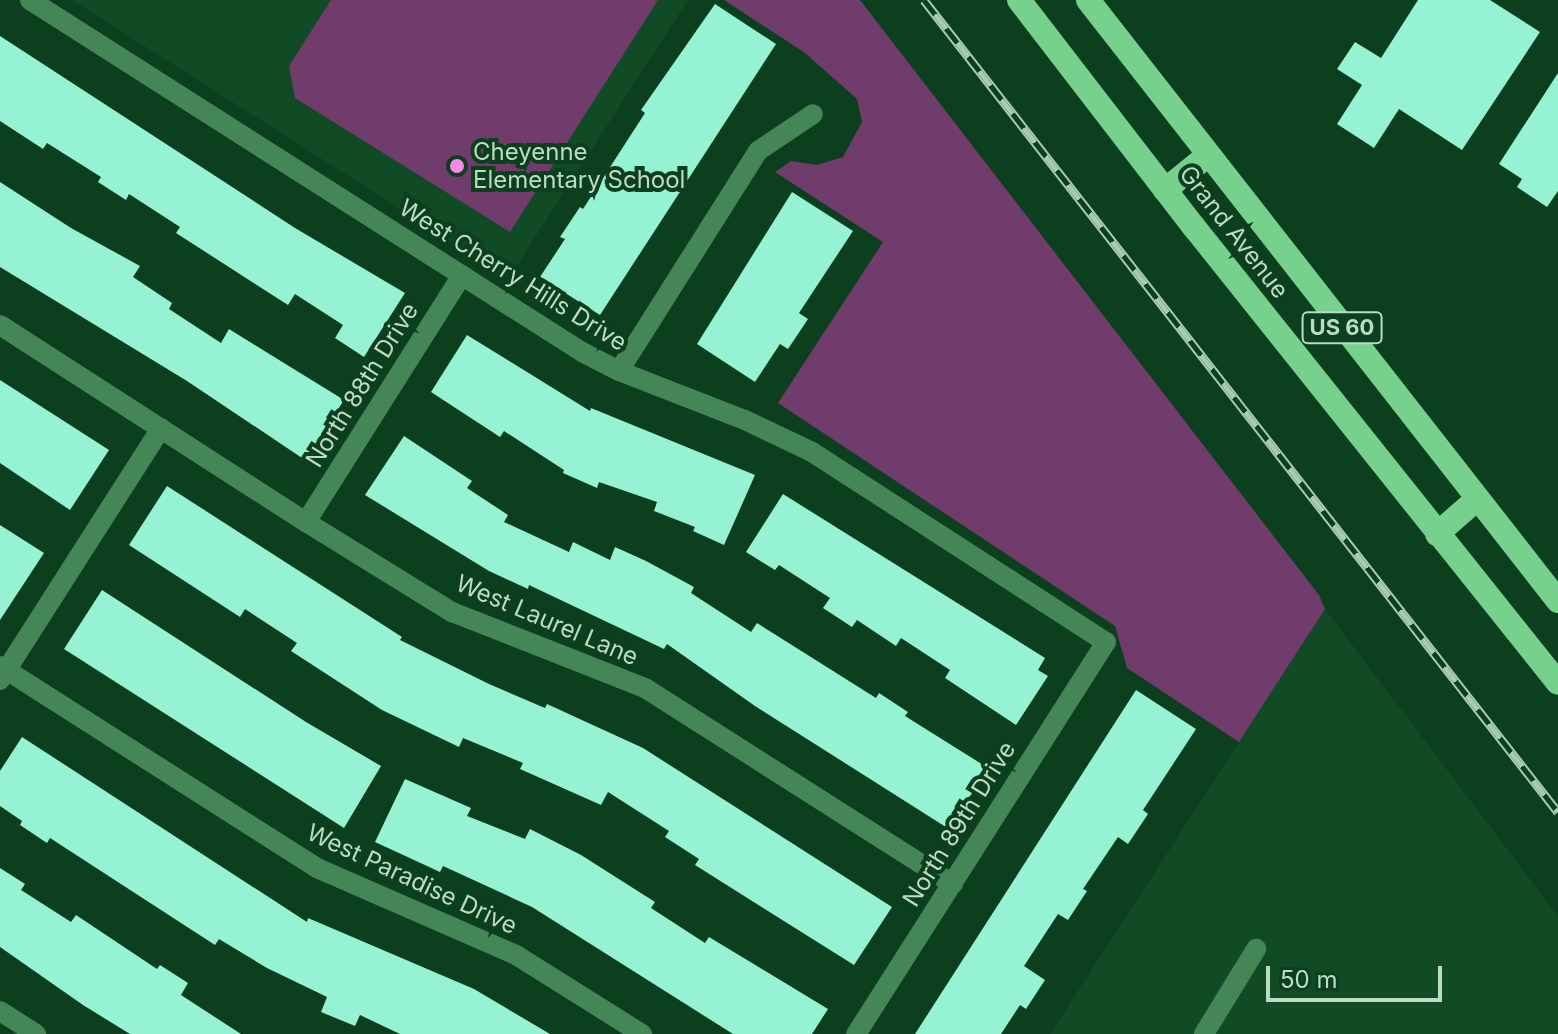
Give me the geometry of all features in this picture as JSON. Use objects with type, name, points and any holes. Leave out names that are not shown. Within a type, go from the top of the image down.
[{"type":"highway","name":"Grand Avenue","points":[[1019,0],[1165,190],[1558,683]]},
{"type":"highway","name":"Grand Avenue","points":[[1088,0],[1558,601]]},
{"type":"highway","points":[[1165,190],[1208,155]]},
{"type":"highway","points":[[1437,534],[1476,500]]},
{"type":"street","name":"West Cherry Hills Drive","points":[[30,0],[582,352],[619,371],[745,420],[812,452],[1106,642]]},
{"type":"street","points":[[619,371],[758,151],[813,114]]},
{"type":"street","name":"North 88th Drive","points":[[306,522],[462,275]]},
{"type":"street","name":"West Laurel Lane","points":[[0,325],[452,612],[645,688],[953,884]]},
{"type":"street","points":[[2,672],[161,428]]},
{"type":"street","name":"North 89th Drive","points":[[856,1034],[1106,642]]},
{"type":"street","name":"West Paradise Drive","points":[[2,672],[317,868],[516,955],[642,1034]]},
{"type":"street","points":[[1204,1034],[1256,949]]},
{"type":"street","points":[[0,1011],[36,1034]]},
{"type":"shaded area","name":"Cheyenne Elementary School","points":[[72,0],[688,0],[509,278]]},
{"type":"shaded area","name":"Cheyenne Elementary School","points":[[331,0],[658,0],[510,232],[295,98],[289,66]]},
{"type":"shaded area","points":[[724,0],[860,0],[1319,595],[1325,609],[1239,742],[1127,668],[1115,626],[778,403],[883,242],[775,172],[791,161],[817,165],[843,157],[862,122],[857,99],[805,53]]},
{"type":"shaded area","points":[[1325,609],[1558,916],[1558,1034],[1050,1034]]},
{"type":"building","points":[[1418,0],[1490,0],[1540,32],[1462,150],[1399,109],[1374,148],[1337,124],[1362,85],[1337,69],[1355,42],[1381,58]]},
{"type":"building","points":[[715,4],[776,44],[600,315],[540,277],[565,239],[560,237],[580,207],[583,209],[645,113],[641,110]]},
{"type":"building","points":[[0,36],[295,228],[405,293],[364,357],[335,338],[343,325],[295,294],[288,305],[176,233],[180,227],[129,194],[126,200],[98,182],[101,177],[47,143],[43,149],[0,121]]},
{"type":"building","points":[[1558,73],[1558,191],[1547,207],[1517,187],[1522,179],[1499,164]]},
{"type":"building","points":[[0,182],[71,228],[140,266],[133,277],[172,303],[169,309],[221,343],[229,329],[344,400],[305,460],[187,381],[0,267]]},
{"type":"building","points":[[792,192],[853,231],[799,313],[808,319],[788,349],[780,344],[755,382],[697,344]]},
{"type":"building","points":[[467,335],[590,411],[591,408],[755,475],[724,545],[693,531],[695,527],[654,511],[657,502],[599,482],[597,488],[563,473],[564,470],[504,431],[500,437],[431,392]]},
{"type":"building","points":[[0,380],[109,450],[70,510],[0,463]]},
{"type":"building","points":[[404,436],[472,481],[467,488],[508,515],[504,522],[569,552],[573,542],[610,560],[615,547],[646,561],[694,587],[691,593],[751,632],[757,623],[876,698],[879,693],[908,712],[905,716],[988,768],[949,829],[755,706],[667,644],[664,649],[529,585],[528,589],[489,571],[365,495]]},
{"type":"building","points":[[167,486],[402,637],[400,640],[489,684],[545,708],[547,704],[643,748],[892,907],[854,965],[695,865],[699,859],[665,837],[669,831],[608,792],[601,805],[520,769],[523,763],[463,738],[459,747],[382,710],[291,651],[297,643],[245,609],[240,617],[129,545]]},
{"type":"building","points":[[783,494],[1045,658],[1038,670],[1048,676],[1016,725],[945,678],[950,670],[901,638],[896,646],[857,620],[852,627],[823,608],[830,598],[779,565],[775,570],[746,552]]},
{"type":"building","points":[[0,525],[44,553],[0,620]]},
{"type":"building","points":[[102,590],[306,722],[381,766],[344,828],[64,649]]},
{"type":"building","points":[[1136,690],[1196,729],[1143,810],[1148,814],[1128,844],[1118,837],[1083,889],[1087,891],[1068,920],[1058,914],[1024,966],[1045,980],[1026,1009],[1020,1005],[1001,1034],[915,1034]]},
{"type":"building","points":[[22,737],[307,922],[308,918],[474,989],[550,1034],[400,1034],[360,1015],[355,1026],[321,1012],[327,997],[267,968],[219,939],[215,945],[50,838],[47,843],[20,825],[22,821],[0,806],[0,771]]},
{"type":"building","points":[[405,779],[471,808],[467,816],[525,839],[530,829],[581,855],[655,902],[651,908],[705,943],[709,937],[828,1009],[812,1034],[733,1034],[532,907],[443,866],[440,872],[375,842]]},
{"type":"building","points":[[0,868],[25,884],[21,890],[71,922],[76,915],[157,969],[160,965],[188,983],[181,995],[241,1034],[130,1034],[83,1005],[0,947]]},
{"type":"railway","points":[[924,0],[1558,812]]},
{"type":"place","name":"Cheyenne Elementary School","points":[[457,166]]}]
